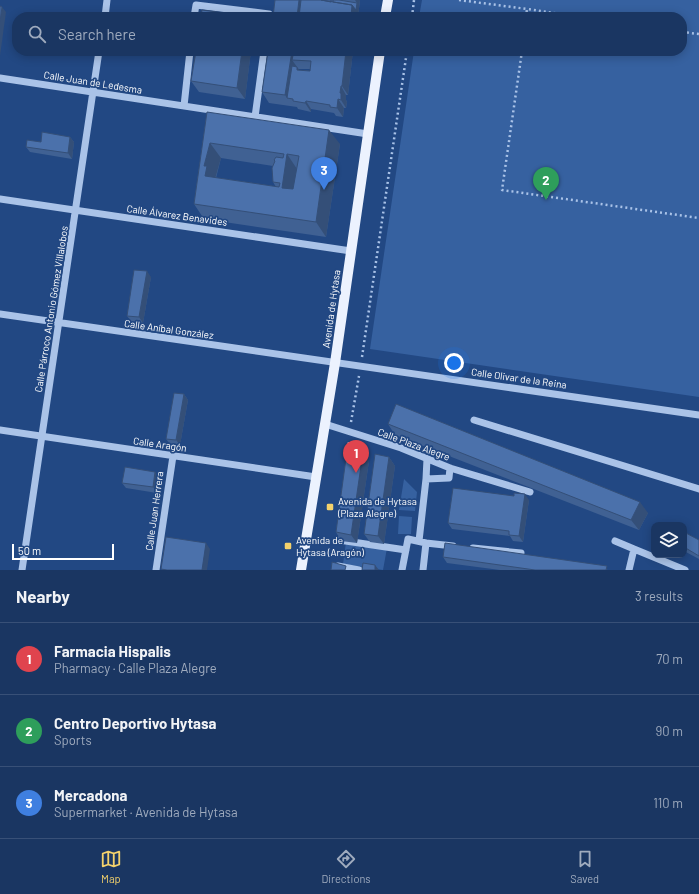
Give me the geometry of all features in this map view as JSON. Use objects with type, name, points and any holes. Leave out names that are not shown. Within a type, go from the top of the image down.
[{"type":"main road","points":[[386,12],[388,0]]},
{"type":"main road","name":"Avenida de Hytasa","points":[[301,570],[335,363],[379,56]]},
{"type":"street","points":[[105,12],[107,0]]},
{"type":"street","points":[[195,12],[196,5],[252,12]]},
{"type":"street","name":"Calle Párroco Antonio Gómez Villalobos","points":[[22,570],[98,56]]},
{"type":"street","points":[[184,106],[189,56]]},
{"type":"street","points":[[256,117],[263,56]]},
{"type":"street","name":"Calle Juan de Ledesma","points":[[0,78],[368,134]]},
{"type":"street","name":"Calle Álvarez Benavides","points":[[0,199],[351,251]]},
{"type":"street","name":"Calle Aníbal González","points":[[0,314],[335,363]]},
{"type":"street","name":"Calle Olivar de la Reina","points":[[335,363],[360,365],[699,415]]},
{"type":"street","points":[[474,420],[699,489]]},
{"type":"street","name":"Calle Plaza Alegre","points":[[325,424],[427,458],[450,468],[449,478],[426,479]]},
{"type":"street","name":"Calle Aragón","points":[[0,430],[316,477]]},
{"type":"street","name":"Calle Juan Herrera","points":[[156,570],[172,456]]},
{"type":"street","points":[[423,570],[422,542],[427,458]]},
{"type":"street","points":[[450,468],[530,492]]},
{"type":"street","points":[[402,570],[408,539],[422,542],[521,553]]},
{"type":"street","points":[[339,540],[406,550]]},
{"type":"street","points":[[615,542],[684,570]]},
{"type":"street","points":[[629,570],[634,549]]},
{"type":"street","points":[[334,565],[359,570]]},
{"type":"path","points":[[413,12],[414,0]]},
{"type":"path","points":[[459,0],[548,12]]},
{"type":"path","points":[[687,33],[699,34]]},
{"type":"path","points":[[350,456],[347,453],[406,56]]},
{"type":"path","points":[[521,56],[502,190],[699,218]]},
{"type":"shaded area","points":[[422,0],[699,0],[699,397],[370,349],[413,56],[687,56],[687,12],[420,12]]},
{"type":"shaded area","points":[[404,479],[417,492],[415,511],[399,510]]},
{"type":"shaded area","points":[[399,516],[412,517],[411,534],[398,534]]},
{"type":"shaded area","points":[[346,542],[387,548],[383,570],[343,564]]},
{"type":"building","points":[[275,0],[299,0],[298,12],[274,12]]},
{"type":"building","points":[[301,0],[321,0],[352,5],[351,12],[300,12]]},
{"type":"building","points":[[333,0],[357,3],[356,10],[352,5],[333,2]]},
{"type":"building","points":[[0,6],[2,7],[0,22]]},
{"type":"building","points":[[202,10],[217,12],[202,12]]},
{"type":"building","points":[[195,56],[241,56],[237,88],[191,81]]},
{"type":"building","points":[[267,56],[291,56],[285,95],[262,92]]},
{"type":"building","points":[[293,56],[345,56],[340,93],[341,100],[338,99],[337,108],[330,107],[330,105],[306,101],[305,103],[293,101],[293,99],[287,98],[292,66],[297,67],[297,70],[310,71],[311,61],[292,60]]},
{"type":"building","points":[[207,112],[329,130],[316,222],[194,204]],"holes":[[[210,143],[284,154],[283,158],[276,157],[272,168],[273,182],[280,183],[279,187],[205,176],[207,166],[204,166]],[[287,154],[299,156],[293,189],[282,188]]]},
{"type":"building","points":[[42,132],[70,137],[68,153],[26,147],[27,140],[41,142]]},
{"type":"building","points":[[134,270],[147,271],[139,317],[127,316]]},
{"type":"building","points":[[174,393],[184,394],[176,440],[166,439]]},
{"type":"building","points":[[396,404],[640,502],[631,520],[388,424]]},
{"type":"building","points":[[347,451],[363,452],[351,535],[336,532]]},
{"type":"building","points":[[375,454],[389,457],[378,536],[364,534]]},
{"type":"building","points":[[125,467],[155,472],[153,487],[122,483]]},
{"type":"building","points":[[453,488],[514,496],[514,493],[525,494],[519,536],[509,535],[509,531],[448,523]]},
{"type":"building","points":[[687,534],[699,540],[699,556],[687,549]]},
{"type":"building","points":[[166,537],[206,543],[202,570],[161,569]]},
{"type":"building","points":[[445,543],[607,566],[606,570],[535,570],[443,557]]},
{"type":"building","points":[[332,562],[346,566],[345,570],[331,570]]},
{"type":"building","points":[[363,563],[375,565],[375,570],[362,570]]},
{"type":"place","name":"Mercadona","points":[[324,190]]},
{"type":"place","name":"Centro Deportivo Hytasa","points":[[546,200]]},
{"type":"place","name":"Farmacia Hispalis","points":[[356,473]]},
{"type":"place","name":"Avenida de Hytasa (Plaza Alegre)","points":[[330,507]]},
{"type":"place","name":"Avenida de Hytasa (Aragón)","points":[[288,546]]}]
